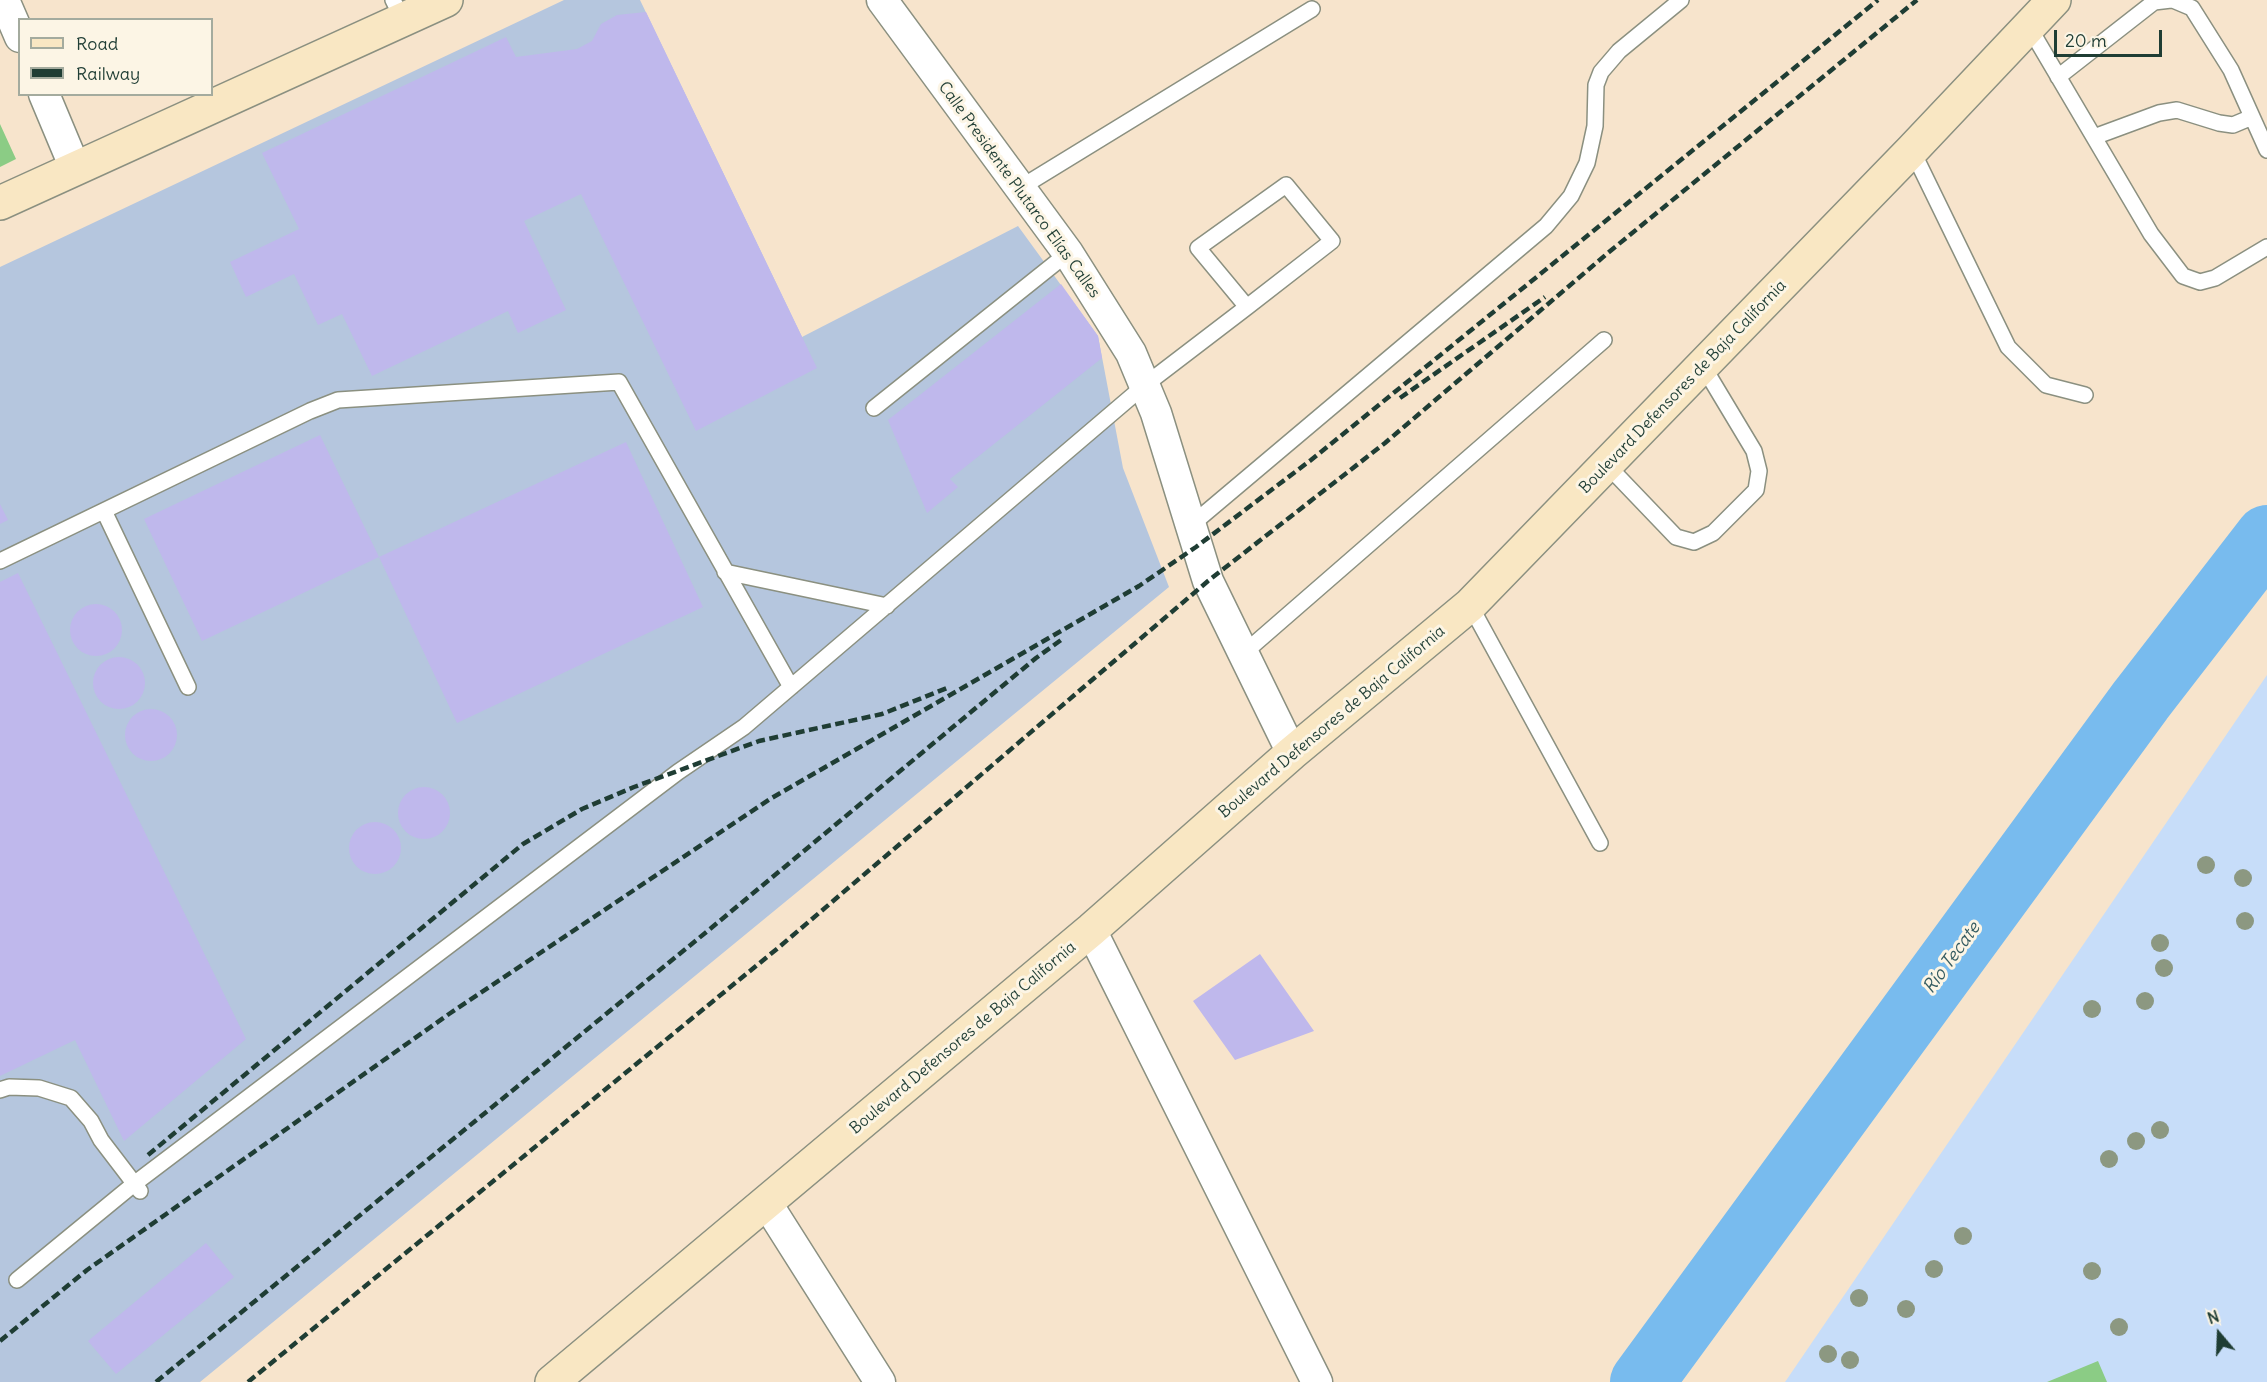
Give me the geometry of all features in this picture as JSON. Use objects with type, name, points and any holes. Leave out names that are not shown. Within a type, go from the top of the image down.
[{"type":"main road","points":[[0,204],[398,10],[446,0]]},
{"type":"main road","name":"Boulevard Defensores de Baja California","points":[[552,1382],[1091,930],[1292,753],[1470,605],[1912,150],[2054,0]]},
{"type":"street","points":[[4,0],[18,32]]},
{"type":"street","name":"Calle Presidente Plutarco Elías Calles","points":[[882,0],[1068,253],[1131,353],[1156,413],[1216,602],[1244,653],[1292,753]]},
{"type":"street","points":[[45,96],[75,168]]},
{"type":"street","points":[[1091,930],[1317,1382]]},
{"type":"street","points":[[766,1202],[880,1382]]},
{"type":"lane","points":[[1190,526],[1546,226],[1571,196],[1587,163],[1595,126],[1596,85],[1601,72],[1619,51],[1681,0]]},
{"type":"lane","points":[[2058,77],[2154,2],[2172,0],[2192,8],[2231,70],[2267,150]]},
{"type":"lane","points":[[1020,188],[1312,9]]},
{"type":"lane","points":[[2029,27],[2151,234],[2183,276],[2200,282],[2215,278],[2267,248]]},
{"type":"lane","points":[[2094,137],[2159,113],[2177,110],[2233,125],[2252,117]]},
{"type":"lane","points":[[1912,150],[2008,347],[2046,385],[2085,395]]},
{"type":"lane","points":[[17,1280],[669,779],[744,727],[1145,385],[1247,307],[1332,241],[1286,185],[1198,248],[1247,307]]},
{"type":"lane","points":[[874,408],[1068,253]]},
{"type":"lane","points":[[1244,653],[1604,340]]},
{"type":"lane","points":[[1607,465],[1676,537],[1694,542],[1713,532],[1756,490],[1759,471],[1754,452],[1703,366]]},
{"type":"lane","points":[[0,561],[310,411],[338,400],[619,382],[791,687]]},
{"type":"lane","points":[[104,511],[188,687]]},
{"type":"lane","points":[[725,572],[887,606]]},
{"type":"lane","points":[[1470,605],[1600,843]]},
{"type":"lane","points":[[0,1090],[9,1087],[39,1088],[71,1098],[137,1188]]},
{"type":"shaded area","points":[[564,0],[640,0],[802,337],[1018,226],[1098,336],[1123,468],[1169,587],[200,1382],[0,1382],[0,267]]},
{"type":"shaded area","points":[[2267,675],[2267,1382],[1785,1382]]},
{"type":"green space","points":[[0,124],[16,159],[0,167]]},
{"type":"green space","points":[[2098,1361],[2107,1382],[2047,1382]]},
{"type":"building","points":[[646,12],[817,368],[696,431],[581,194],[524,221],[566,310],[518,333],[508,311],[372,376],[342,314],[318,325],[294,274],[246,297],[230,262],[299,229],[262,153],[506,37],[516,57],[577,49],[592,41],[601,24],[617,15]]},
{"type":"building","points":[[1061,284],[1098,336],[1102,358],[950,479],[958,487],[927,513],[888,420]]},
{"type":"building","points":[[320,435],[379,557],[202,641],[144,519]]},
{"type":"building","points":[[626,442],[703,607],[457,723],[379,557]]},
{"type":"building","points":[[0,504],[8,520],[0,524]]},
{"type":"building","points":[[18,573],[246,1039],[124,1141],[75,1040],[0,1076],[0,582]]},
{"type":"building","points":[[91,604],[101,604],[115,611],[122,630],[115,649],[101,656],[91,656],[81,652],[74,645],[70,635],[70,625],[74,615],[81,608]]},
{"type":"building","points":[[114,657],[124,657],[138,664],[145,683],[138,702],[124,709],[114,709],[104,705],[97,698],[93,688],[93,678],[97,668],[104,661]]},
{"type":"building","points":[[146,709],[156,709],[170,716],[177,735],[170,754],[156,761],[146,761],[136,757],[129,750],[125,740],[125,730],[129,720],[136,713]]},
{"type":"building","points":[[419,787],[429,787],[443,794],[450,813],[443,832],[429,839],[419,839],[409,835],[402,828],[398,818],[398,808],[402,798],[409,791]]},
{"type":"building","points":[[370,822],[380,822],[394,829],[401,848],[394,867],[380,874],[370,874],[360,870],[353,863],[349,853],[349,843],[353,833],[360,826]]},
{"type":"building","points":[[1260,954],[1314,1031],[1235,1060],[1193,1001]]},
{"type":"building","points":[[206,1243],[234,1277],[116,1374],[88,1341]]},
{"type":"waterway","name":"Río Tecate","points":[[1642,1382],[2141,700],[2267,537]]},
{"type":"railway","points":[[0,1341],[87,1270],[449,1014],[770,799],[1139,586],[1196,547],[1311,460],[1878,0]]},
{"type":"railway","points":[[248,1382],[778,948],[1208,581],[1385,443],[1609,252],[1917,0]]},
{"type":"railway","points":[[1400,398],[1545,297]]},
{"type":"railway","points":[[156,1382],[710,929],[1036,658],[1061,640]]},
{"type":"railway","points":[[148,1155],[523,844],[582,809],[634,787],[759,741],[882,714],[947,688]]}]
